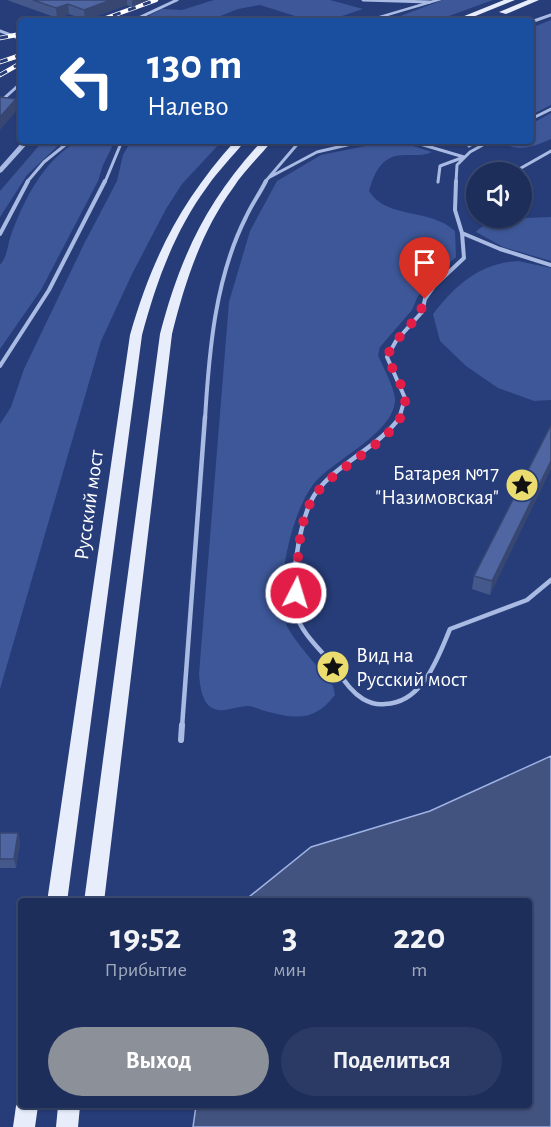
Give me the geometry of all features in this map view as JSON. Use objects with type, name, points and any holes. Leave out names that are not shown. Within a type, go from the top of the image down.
[{"type":"main road","points":[[464,18],[512,0]]},
{"type":"main road","points":[[488,18],[536,0]]},
{"type":"main road","name":"Русский мост","points":[[58,898],[136,335],[153,273],[184,212],[201,185],[237,144]]},
{"type":"main road","points":[[95,898],[166,334],[175,294],[208,215],[242,166],[264,144]]},
{"type":"main road","points":[[24,1127],[27,1108]]},
{"type":"main road","points":[[67,1127],[69,1108]]},
{"type":"street","points":[[376,18],[436,1]]},
{"type":"street","points":[[0,171],[24,144]]},
{"type":"lane","points":[[138,18],[177,0]]},
{"type":"lane","points":[[363,0],[376,3],[436,1]]},
{"type":"lane","points":[[534,21],[551,15]]},
{"type":"lane","points":[[0,31],[18,38]]},
{"type":"lane","points":[[0,102],[18,86]]},
{"type":"lane","points":[[534,118],[551,109]]},
{"type":"lane","points":[[0,234],[11,218],[23,189],[33,175],[66,144]]},
{"type":"lane","points":[[0,366],[49,290],[105,182],[121,144]]},
{"type":"lane","points":[[181,740],[212,333],[217,302],[241,230],[269,177],[297,144]]},
{"type":"lane","points":[[269,177],[316,152],[351,144]]},
{"type":"lane","points":[[420,144],[464,157]]},
{"type":"lane","points":[[469,146],[473,144]]},
{"type":"lane","points":[[438,182],[440,166],[464,157],[485,144]]},
{"type":"lane","points":[[532,162],[551,151]]},
{"type":"lane","points":[[464,157],[457,165],[455,210],[462,233],[465,258],[434,286],[425,299],[422,312],[396,340],[387,357],[403,391],[405,404],[397,422],[383,438],[325,483],[312,499],[302,529],[295,607],[300,626],[350,687],[365,700],[383,705],[402,702],[414,693],[427,676],[450,629],[527,600],[551,580]]},
{"type":"lane","points":[[462,233],[500,249],[551,265]]},
{"type":"shaded area","points":[[214,0],[330,0],[363,9],[342,16],[302,18],[260,5],[238,9],[216,18],[145,18],[162,9],[182,10]]},
{"type":"shaded area","points":[[443,0],[493,0],[443,18],[395,18]]},
{"type":"shaded area","points":[[551,20],[551,105],[534,114],[534,27]]},
{"type":"shaded area","points":[[551,113],[551,139],[521,148],[505,144],[534,144],[534,122]]},
{"type":"shaded area","points":[[40,144],[60,144],[27,175],[0,217],[0,191]]},
{"type":"shaded area","points":[[73,144],[114,144],[98,181],[41,290],[0,349],[0,265],[22,208],[36,182]]},
{"type":"shaded area","points":[[129,144],[219,144],[182,184],[166,209],[101,341],[0,689],[0,424],[11,407],[24,369],[117,181],[123,155]]},
{"type":"shaded area","points":[[375,144],[410,145],[432,152],[423,155],[399,155],[386,160],[377,170],[369,191],[386,206],[433,219],[455,231],[456,257],[426,284],[412,310],[380,347],[378,355],[395,397],[392,413],[375,434],[328,470],[309,490],[288,547],[282,590],[286,624],[333,686],[335,695],[320,710],[304,716],[286,716],[248,706],[217,710],[208,705],[204,698],[199,674],[229,302],[250,231],[277,181],[321,155]]},
{"type":"shaded area","points":[[551,217],[551,261],[503,247],[476,232],[481,228],[532,228],[532,218]]},
{"type":"shaded area","points":[[518,261],[551,268],[551,400],[534,401],[498,388],[466,366],[440,341],[433,314],[450,294],[470,277],[491,266]]},
{"type":"shaded area","points":[[551,756],[551,1127],[193,1127],[196,1108],[532,1108],[532,898],[248,898],[311,847],[430,811]]},
{"type":"building","points":[[33,0],[111,0],[84,10],[68,4],[56,8]]},
{"type":"building","points":[[0,97],[16,99],[0,117]]},
{"type":"building","points":[[551,425],[551,461],[492,581],[474,576]]},
{"type":"building","points":[[0,833],[18,833],[14,859],[0,859]]},
{"type":"railway","points":[[106,18],[156,0]]},
{"type":"railway","points":[[0,38],[18,35]]},
{"type":"railway","points":[[0,62],[18,56]]},
{"type":"railway","points":[[0,75],[18,65]]},
{"type":"place","name":"Батарея №17 \"Назимовская\"","points":[[522,485]]},
{"type":"place","name":"Вид на Русский мост","points":[[333,667]]},
{"type":"route","points":[[296,593],[302,529],[312,499],[325,483],[383,438],[397,422],[405,404],[403,391],[387,357],[396,340],[422,312],[425,299]]}]
